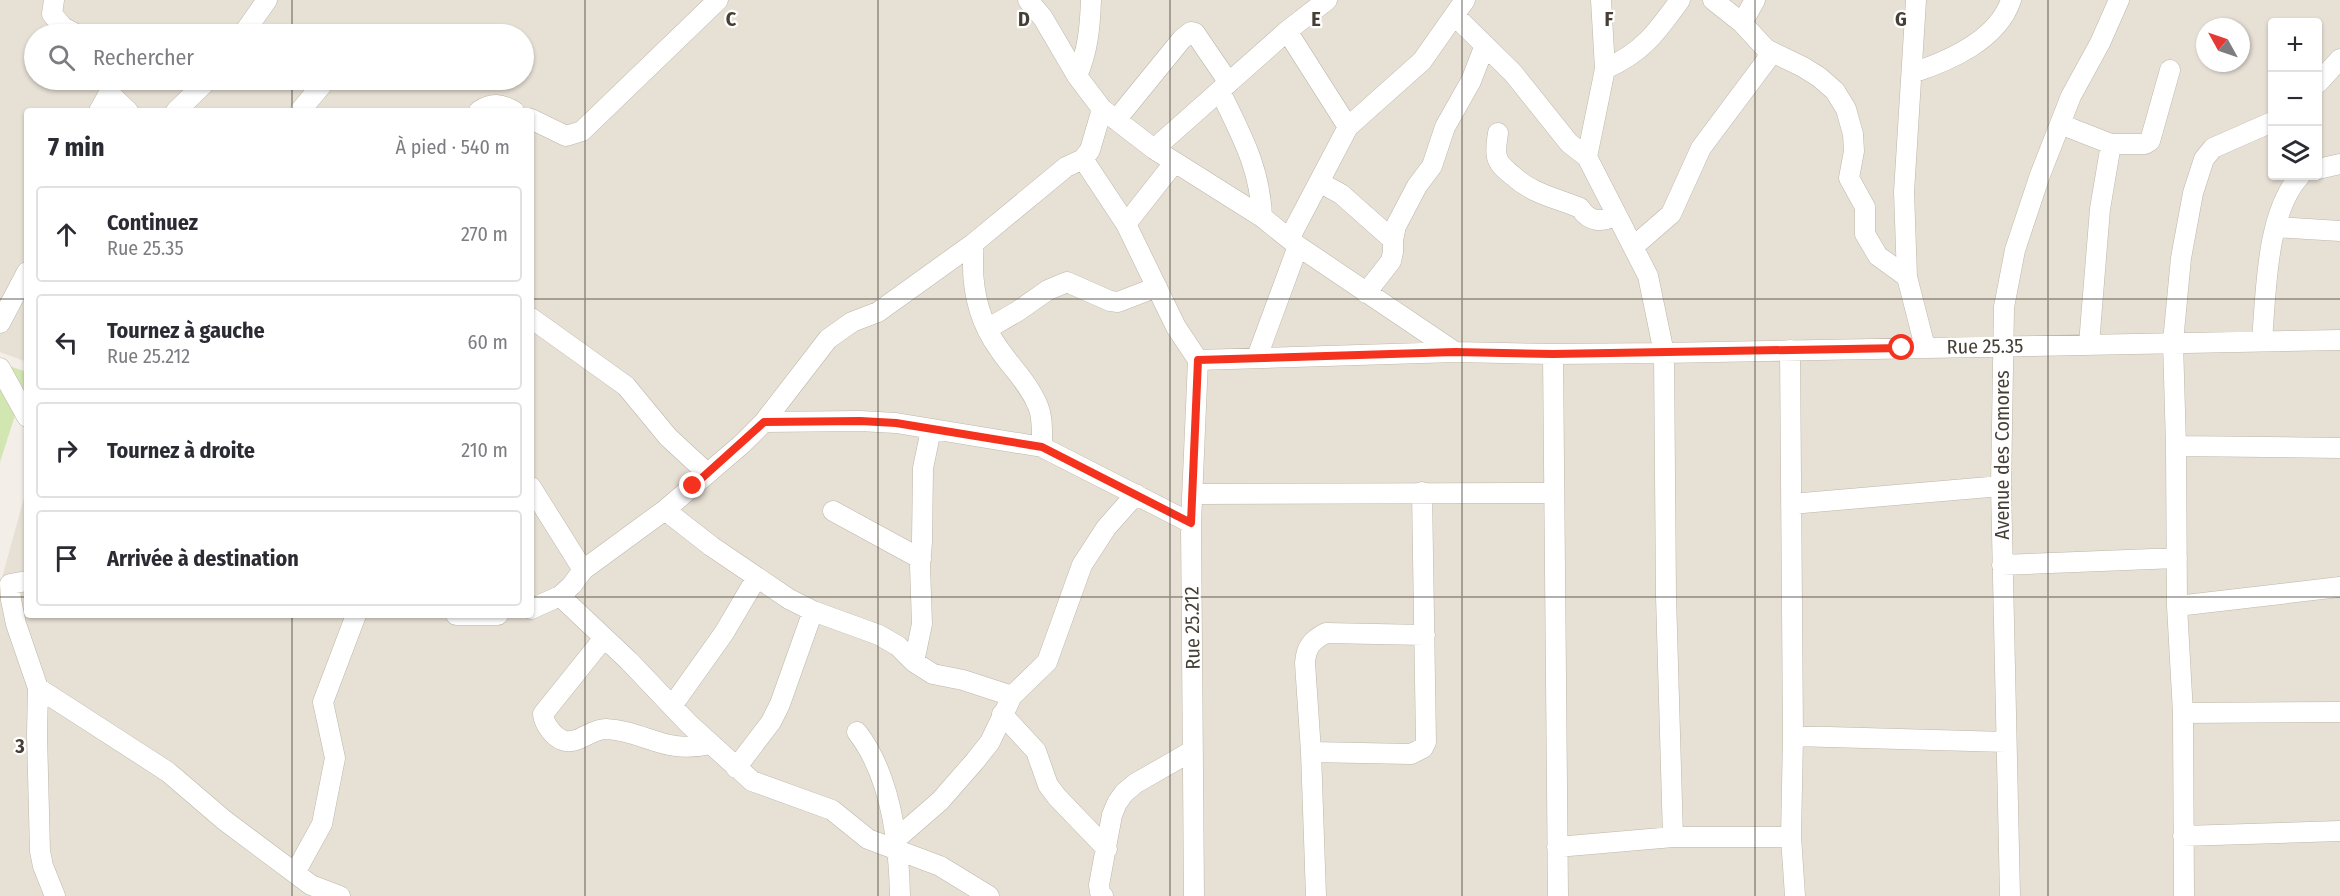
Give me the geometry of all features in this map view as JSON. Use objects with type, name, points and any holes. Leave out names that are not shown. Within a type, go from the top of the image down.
[{"type":"street","points":[[54,0],[52,14],[60,24]]},
{"type":"street","points":[[250,24],[267,0]]},
{"type":"street","points":[[534,120],[566,136],[582,131],[718,0]]},
{"type":"street","points":[[1028,0],[1043,18],[1077,76],[1109,115],[1174,163],[1262,217],[1293,243],[1455,352]]},
{"type":"street","points":[[1077,76],[1085,57],[1089,38],[1091,0]]},
{"type":"street","points":[[1154,149],[1287,31],[1327,0]]},
{"type":"street","points":[[1587,157],[1605,69],[1601,0]]},
{"type":"street","points":[[1605,69],[1626,60],[1643,46],[1680,0]]},
{"type":"street","points":[[1713,0],[1742,23],[1755,40],[1772,53],[1820,77],[1835,91],[1846,109],[1853,134],[1854,151],[1849,178],[1865,207],[1865,234],[1878,256],[1907,277]]},
{"type":"street","points":[[1742,23],[1755,0]]},
{"type":"street","points":[[1916,0],[1904,192],[1907,277],[1924,347]]},
{"type":"street","points":[[1912,73],[1947,60],[1985,36],[1999,23],[2011,0]]},
{"type":"street","name":"Avenue des Comores","points":[[2010,896],[2001,486],[2004,307],[2015,250],[2040,175],[2071,96],[2100,43],[2119,0]]},
{"type":"street","points":[[1257,357],[1293,243],[1319,182],[1348,127],[1416,67],[1460,8],[1485,45],[1513,73],[1569,143],[1587,157],[1648,276],[1664,353],[1666,596],[1673,837]]},
{"type":"street","points":[[1287,31],[1348,127]]},
{"type":"street","points":[[534,608],[560,596],[583,570],[665,510],[764,422],[828,339],[839,330],[878,312],[974,243],[1066,167],[1083,159],[1109,115],[1191,32],[1195,33],[1224,87],[1252,158],[1259,181],[1262,217]]},
{"type":"street","points":[[1366,293],[1391,261],[1394,252],[1392,240],[1396,226],[1417,186],[1432,166],[1445,127],[1471,81],[1485,45]]},
{"type":"street","points":[[1633,247],[1671,214],[1701,148],[1772,53]]},
{"type":"street","points":[[2322,79],[2340,59]]},
{"type":"street","points":[[2060,124],[2111,144],[2145,144],[2150,141],[2170,70]]},
{"type":"street","points":[[100,108],[107,90]]},
{"type":"street","points":[[112,90],[126,108]]},
{"type":"street","points":[[180,108],[198,90]]},
{"type":"street","points":[[303,108],[318,90]]},
{"type":"street","points":[[486,108],[493,105],[509,108]]},
{"type":"street","points":[[2184,896],[2173,342],[2181,258],[2193,193],[2204,159],[2213,148],[2268,124]]},
{"type":"street","points":[[1498,133],[1497,159],[1524,185],[1535,192],[1580,208],[1592,220],[1602,221],[1617,216]]},
{"type":"street","points":[[2089,344],[2097,229],[2111,144]]},
{"type":"street","points":[[1083,159],[1126,224],[1176,327],[1198,360]]},
{"type":"street","points":[[1126,224],[1174,163]]},
{"type":"street","points":[[2322,168],[2340,165]]},
{"type":"street","points":[[2262,342],[2268,273],[2276,227],[2287,193],[2297,180]]},
{"type":"street","points":[[1319,182],[1341,194],[1392,240]]},
{"type":"street","points":[[2276,227],[2340,231]]},
{"type":"street","points":[[974,243],[972,282],[977,306],[997,348],[1022,380],[1039,408],[1042,447]]},
{"type":"street","points":[[0,323],[24,278]]},
{"type":"street","points":[[987,329],[1048,290],[1067,282],[1110,301],[1118,302],[1156,287]]},
{"type":"street","points":[[534,320],[626,386],[668,437],[707,473]]},
{"type":"street","name":"Rue 25.35","points":[[1198,360],[1455,352],[1664,353],[2340,340]]},
{"type":"street","points":[[1790,350],[1793,736],[1791,837],[1795,896]]},
{"type":"street","points":[[1553,354],[1558,896]]},
{"type":"street","name":"Rue 25.212","points":[[1194,896],[1191,523],[1198,360]]},
{"type":"street","points":[[0,368],[24,410]]},
{"type":"street","points":[[764,422],[896,423],[1042,447],[1191,523]]},
{"type":"street","points":[[914,663],[922,624],[923,468],[931,430]]},
{"type":"street","points":[[2176,446],[2340,448]]},
{"type":"street","points":[[1791,504],[2001,486]]},
{"type":"street","points":[[534,492],[583,570]]},
{"type":"street","points":[[1311,752],[1411,754],[1423,748],[1427,734],[1422,492]]},
{"type":"street","points":[[1192,494],[1554,493]]},
{"type":"street","points":[[896,844],[940,801],[975,761],[990,742],[1012,696],[1047,662],[1082,565],[1106,528],[1136,494]]},
{"type":"street","points":[[665,510],[757,578],[813,611],[879,635],[898,646],[914,663],[933,674],[963,680],[1012,696]]},
{"type":"street","points":[[833,511],[921,559]]},
{"type":"street","points":[[2002,565],[2178,558]]},
{"type":"street","points":[[672,706],[724,633],[757,578]]},
{"type":"street","points":[[12,583],[11,600],[16,624],[38,688],[40,851],[43,866],[55,896]]},
{"type":"street","points":[[2177,606],[2340,587]]},
{"type":"street","points":[[560,596],[710,744],[736,768],[760,785],[832,810],[868,839],[883,846],[896,844],[940,866],[989,896]]},
{"type":"street","points":[[736,768],[771,722],[780,704],[813,611]]},
{"type":"street","points":[[295,873],[322,824],[335,758],[323,702],[355,618]]},
{"type":"street","points":[[1316,896],[1306,653],[1313,641],[1326,633],[1425,634]]},
{"type":"street","points":[[604,638],[543,714],[544,720],[557,736],[560,739],[572,741],[589,732],[606,729],[672,747],[692,748],[710,744]]},
{"type":"street","points":[[38,688],[168,772],[224,820],[295,873],[306,891],[340,896]]},
{"type":"street","points":[[2182,713],[2340,712]]},
{"type":"street","points":[[1002,714],[1036,751],[1048,785],[1057,797],[1107,849]]},
{"type":"street","points":[[857,732],[874,756],[887,789],[896,844],[900,896]]},
{"type":"street","points":[[1793,736],[2006,742]]},
{"type":"street","points":[[1103,896],[1099,885],[1112,815],[1117,803],[1124,793],[1136,783],[1192,751]]},
{"type":"street","points":[[2182,836],[2340,831]]},
{"type":"street","points":[[1557,848],[1673,837],[1791,837]]},
{"type":"shaded area","points":[[0,0],[2340,0],[2340,896],[0,896],[0,585],[24,498],[24,618],[534,618],[534,108],[24,108],[24,361],[0,352]]},
{"type":"green space","points":[[0,363],[24,371],[24,387],[0,462]]},
{"type":"route","points":[[693,486],[764,422],[896,423],[1042,447],[1191,523],[1198,360],[1455,352],[1553,354],[1902,348]]}]
